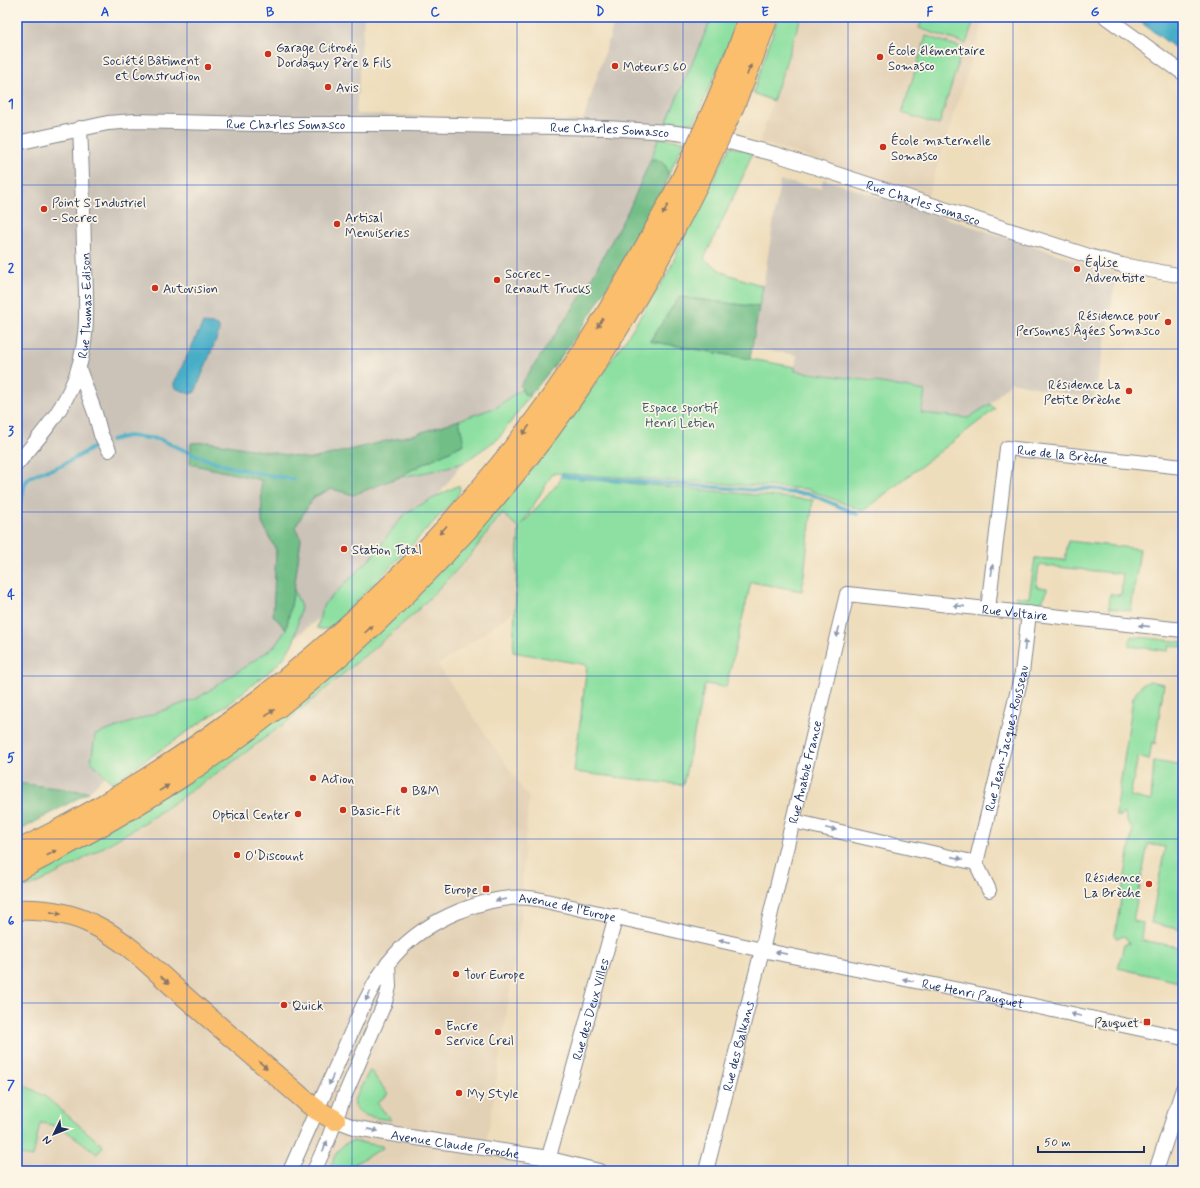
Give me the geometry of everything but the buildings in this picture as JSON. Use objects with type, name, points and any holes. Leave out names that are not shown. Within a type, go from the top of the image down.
[{"type":"highway","points":[[726,103],[737,51],[749,17]]},
{"type":"highway","points":[[17,871],[77,840],[171,784],[214,755],[276,709],[375,624],[417,583],[463,534],[504,487],[550,429],[614,336],[646,282],[674,232],[692,178],[726,103],[750,66],[768,17]]},
{"type":"highway","points":[[17,850],[76,820],[141,782],[190,750],[234,718],[304,663],[358,615],[397,577],[472,497],[557,389],[588,343],[644,250],[692,178]]},
{"type":"highway","points":[[17,910],[46,911],[63,914],[94,925],[112,935],[130,948],[210,1019],[317,1110],[335,1120]]},
{"type":"street","points":[[1106,17],[1183,73]]},
{"type":"street","name":"Rue Charles Somasco","points":[[17,143],[108,123],[135,122],[408,124],[607,128],[692,134],[731,142],[775,154],[1092,257],[1122,265],[1183,276]]},
{"type":"street","name":"Rue Thomas Edison","points":[[17,464],[44,432],[59,410],[71,390],[79,369],[85,335],[86,301],[80,128]]},
{"type":"street","points":[[79,369],[95,413],[101,435],[109,450]]},
{"type":"street","name":"Rue de la Brèche","points":[[988,609],[1007,448],[1183,467]]},
{"type":"street","name":"Rue Voltaire","points":[[847,594],[1183,630]]},
{"type":"street","name":"Rue Anatole France","points":[[762,950],[847,594]]},
{"type":"street","name":"Rue Jean-Jacques Rousseau","points":[[976,862],[1022,674],[1029,613]]},
{"type":"street","points":[[793,821],[976,862],[989,890]]},
{"type":"street","name":"Avenue de l'Europe","points":[[290,1171],[362,1008],[374,985],[388,963],[402,948],[427,927],[445,917],[472,906],[504,899],[527,897],[762,950]]},
{"type":"street","name":"Rue des Deux Villes","points":[[546,1164],[616,916]]},
{"type":"street","name":"Rue Henri Pauquet","points":[[762,950],[1183,1038]]},
{"type":"street","name":"Rue des Balkans","points":[[706,1171],[762,950]]},
{"type":"street","points":[[314,1171],[385,1002],[389,987],[388,963]]},
{"type":"street","points":[[1156,1171],[1183,1089]]},
{"type":"street","name":"Avenue Claude Peroche","points":[[335,1120],[357,1128],[546,1164],[599,1171]]},
{"type":"shaded area","points":[[17,17],[364,17],[356,114],[583,121],[616,17],[712,17],[630,207],[584,292],[520,386],[434,501],[319,618],[222,697],[125,755],[89,792],[17,832]]},
{"type":"shaded area","name":"École élémentaire Somasco","points":[[801,17],[985,17],[928,195],[760,142]]},
{"type":"shaded area","points":[[823,179],[1067,257],[1089,266],[1090,264],[1117,273],[1093,399],[1011,382],[990,404],[968,418],[920,413],[925,391],[811,372],[794,371],[797,355],[753,348],[780,181],[821,188]]},
{"type":"shaded area","points":[[502,513],[519,528],[515,611],[438,665],[529,798],[522,878],[521,918],[486,1148],[542,1157],[538,1171],[17,1171],[17,886]]},
{"type":"green space","points":[[712,17],[740,17],[694,123],[666,123]]},
{"type":"green space","points":[[778,17],[801,17],[773,101],[753,93]]},
{"type":"green space","points":[[923,17],[975,17],[966,44],[919,28]]},
{"type":"green space","points":[[926,36],[963,48],[939,125],[902,113]]},
{"type":"green space","points":[[659,138],[684,141],[668,176],[666,166],[654,159],[650,161]]},
{"type":"green space","name":"Espace sportif Henri Letien","points":[[730,147],[753,151],[744,174],[704,259],[724,273],[763,286],[759,307],[679,297],[650,341],[795,367],[795,371],[865,380],[925,391],[921,413],[968,418],[990,404],[995,409],[863,511],[807,489],[553,473],[521,526],[560,481],[560,477],[813,500],[802,591],[751,582],[726,687],[705,684],[683,785],[574,772],[587,665],[513,652],[519,528],[502,513],[470,556],[414,614],[285,723],[230,764],[144,823],[75,864],[32,886],[17,888],[17,881],[86,845],[476,534],[559,435],[624,342],[667,275],[687,231]]},
{"type":"green space","points":[[654,159],[662,162],[667,169],[668,177],[664,188],[618,269],[586,321],[550,371],[530,395],[525,395],[520,386],[584,292],[630,207],[650,161]]},
{"type":"green space","points":[[679,297],[759,307],[750,359],[650,341]]},
{"type":"green space","points":[[521,389],[525,395],[530,395],[499,438],[463,463],[397,478],[464,444],[459,420],[497,407]]},
{"type":"green space","points":[[459,420],[464,444],[397,478],[353,495],[332,489],[314,497],[295,527],[301,539],[294,590],[286,630],[273,615],[276,550],[262,523],[261,480],[190,464],[191,443],[209,442],[311,459],[416,434]]},
{"type":"green space","points":[[459,486],[460,490],[454,500],[411,546],[329,629],[317,628],[324,604],[371,558],[407,512]]},
{"type":"green space","points":[[1068,541],[1140,549],[1131,611],[1109,608],[1110,594],[1121,595],[1123,574],[1039,565],[1036,587],[1047,588],[1046,594],[1040,605],[1018,602],[1015,596],[1029,598],[1035,558],[1065,560]]},
{"type":"green space","points":[[294,590],[301,607],[294,641],[285,656],[276,666],[228,704],[112,783],[91,762],[95,735],[198,698],[274,647],[286,630]]},
{"type":"green space","points":[[1131,636],[1183,642],[1183,647],[1169,646],[1168,651],[1129,646]]},
{"type":"green space","points":[[1150,681],[1164,684],[1155,744],[1152,742],[1149,760],[1138,757],[1130,796],[1151,801],[1154,761],[1183,766],[1183,983],[1118,968],[1124,945],[1128,943],[1130,944],[1124,936],[1116,938],[1115,934],[1133,829],[1126,820],[1125,813],[1121,816],[1116,816],[1116,814],[1133,698],[1141,685]],"holes":[[[1148,844],[1165,847],[1151,923],[1182,930],[1179,947],[1141,940],[1143,923],[1133,921]]]},
{"type":"green space","points":[[17,783],[89,792],[17,832]]},
{"type":"green space","points":[[370,1070],[388,1094],[377,1103],[391,1120],[373,1118],[362,1114],[355,1106],[354,1100]]},
{"type":"green space","points":[[22,1084],[46,1097],[103,1146],[97,1154],[70,1134],[56,1126],[40,1123],[33,1157],[19,1155],[23,1117],[17,1116],[17,1085]]},
{"type":"green space","points":[[352,1141],[382,1146],[383,1148],[341,1171],[329,1171],[339,1149]]},
{"type":"water","points":[[1134,17],[1183,17],[1183,54]]},
{"type":"water","points":[[203,323],[212,324],[219,327],[219,332],[195,392],[190,394],[175,388],[174,383]]},
{"type":"waterway","points":[[111,440],[128,436],[159,439],[195,455],[231,467],[293,479]]},
{"type":"waterway","points":[[17,507],[20,503],[24,486],[28,479],[40,472],[58,467],[97,445]]},
{"type":"waterway","points":[[562,476],[810,494],[857,514]]},
{"type":"place","name":"Garage Citroën Dordaquy Père & Fils","points":[[268,54]]},
{"type":"place","name":"École élémentaire Somasco","points":[[880,57]]},
{"type":"place","name":"Moteurs 60","points":[[615,66]]},
{"type":"place","name":"Société Bâtiment et Construction","points":[[208,67]]},
{"type":"place","name":"Avis","points":[[328,87]]},
{"type":"place","name":"École maternelle Somasco","points":[[883,147]]},
{"type":"place","name":"Point S Industriel - Socrec","points":[[44,209]]},
{"type":"place","name":"Artisal Menuiseries","points":[[337,224]]},
{"type":"place","name":"Église Adventiste","points":[[1077,269]]},
{"type":"place","name":"Socrec - Renault Trucks","points":[[497,280]]},
{"type":"place","name":"Autovision","points":[[155,288]]},
{"type":"place","name":"Résidence pour Personnes Âgées Somasco","points":[[1168,322]]},
{"type":"place","name":"Résidence La Petite Brèche","points":[[1129,391]]},
{"type":"place","name":"Station Total","points":[[344,549]]},
{"type":"place","name":"Action","points":[[313,778]]},
{"type":"place","name":"B&M","points":[[404,790]]},
{"type":"place","name":"Basic-Fit","points":[[343,810]]},
{"type":"place","name":"Optical Center","points":[[298,814]]},
{"type":"place","name":"O'Discount","points":[[237,855]]},
{"type":"place","name":"Résidence La Brèche","points":[[1149,884]]},
{"type":"place","name":"Europe","points":[[486,889]]},
{"type":"place","name":"Tour Europe","points":[[456,974]]},
{"type":"place","name":"Quick","points":[[284,1005]]},
{"type":"place","name":"Pauquet","points":[[1147,1022]]},
{"type":"place","name":"Encre Service Creil","points":[[438,1032]]},
{"type":"place","name":"My Style","points":[[459,1093]]}]
